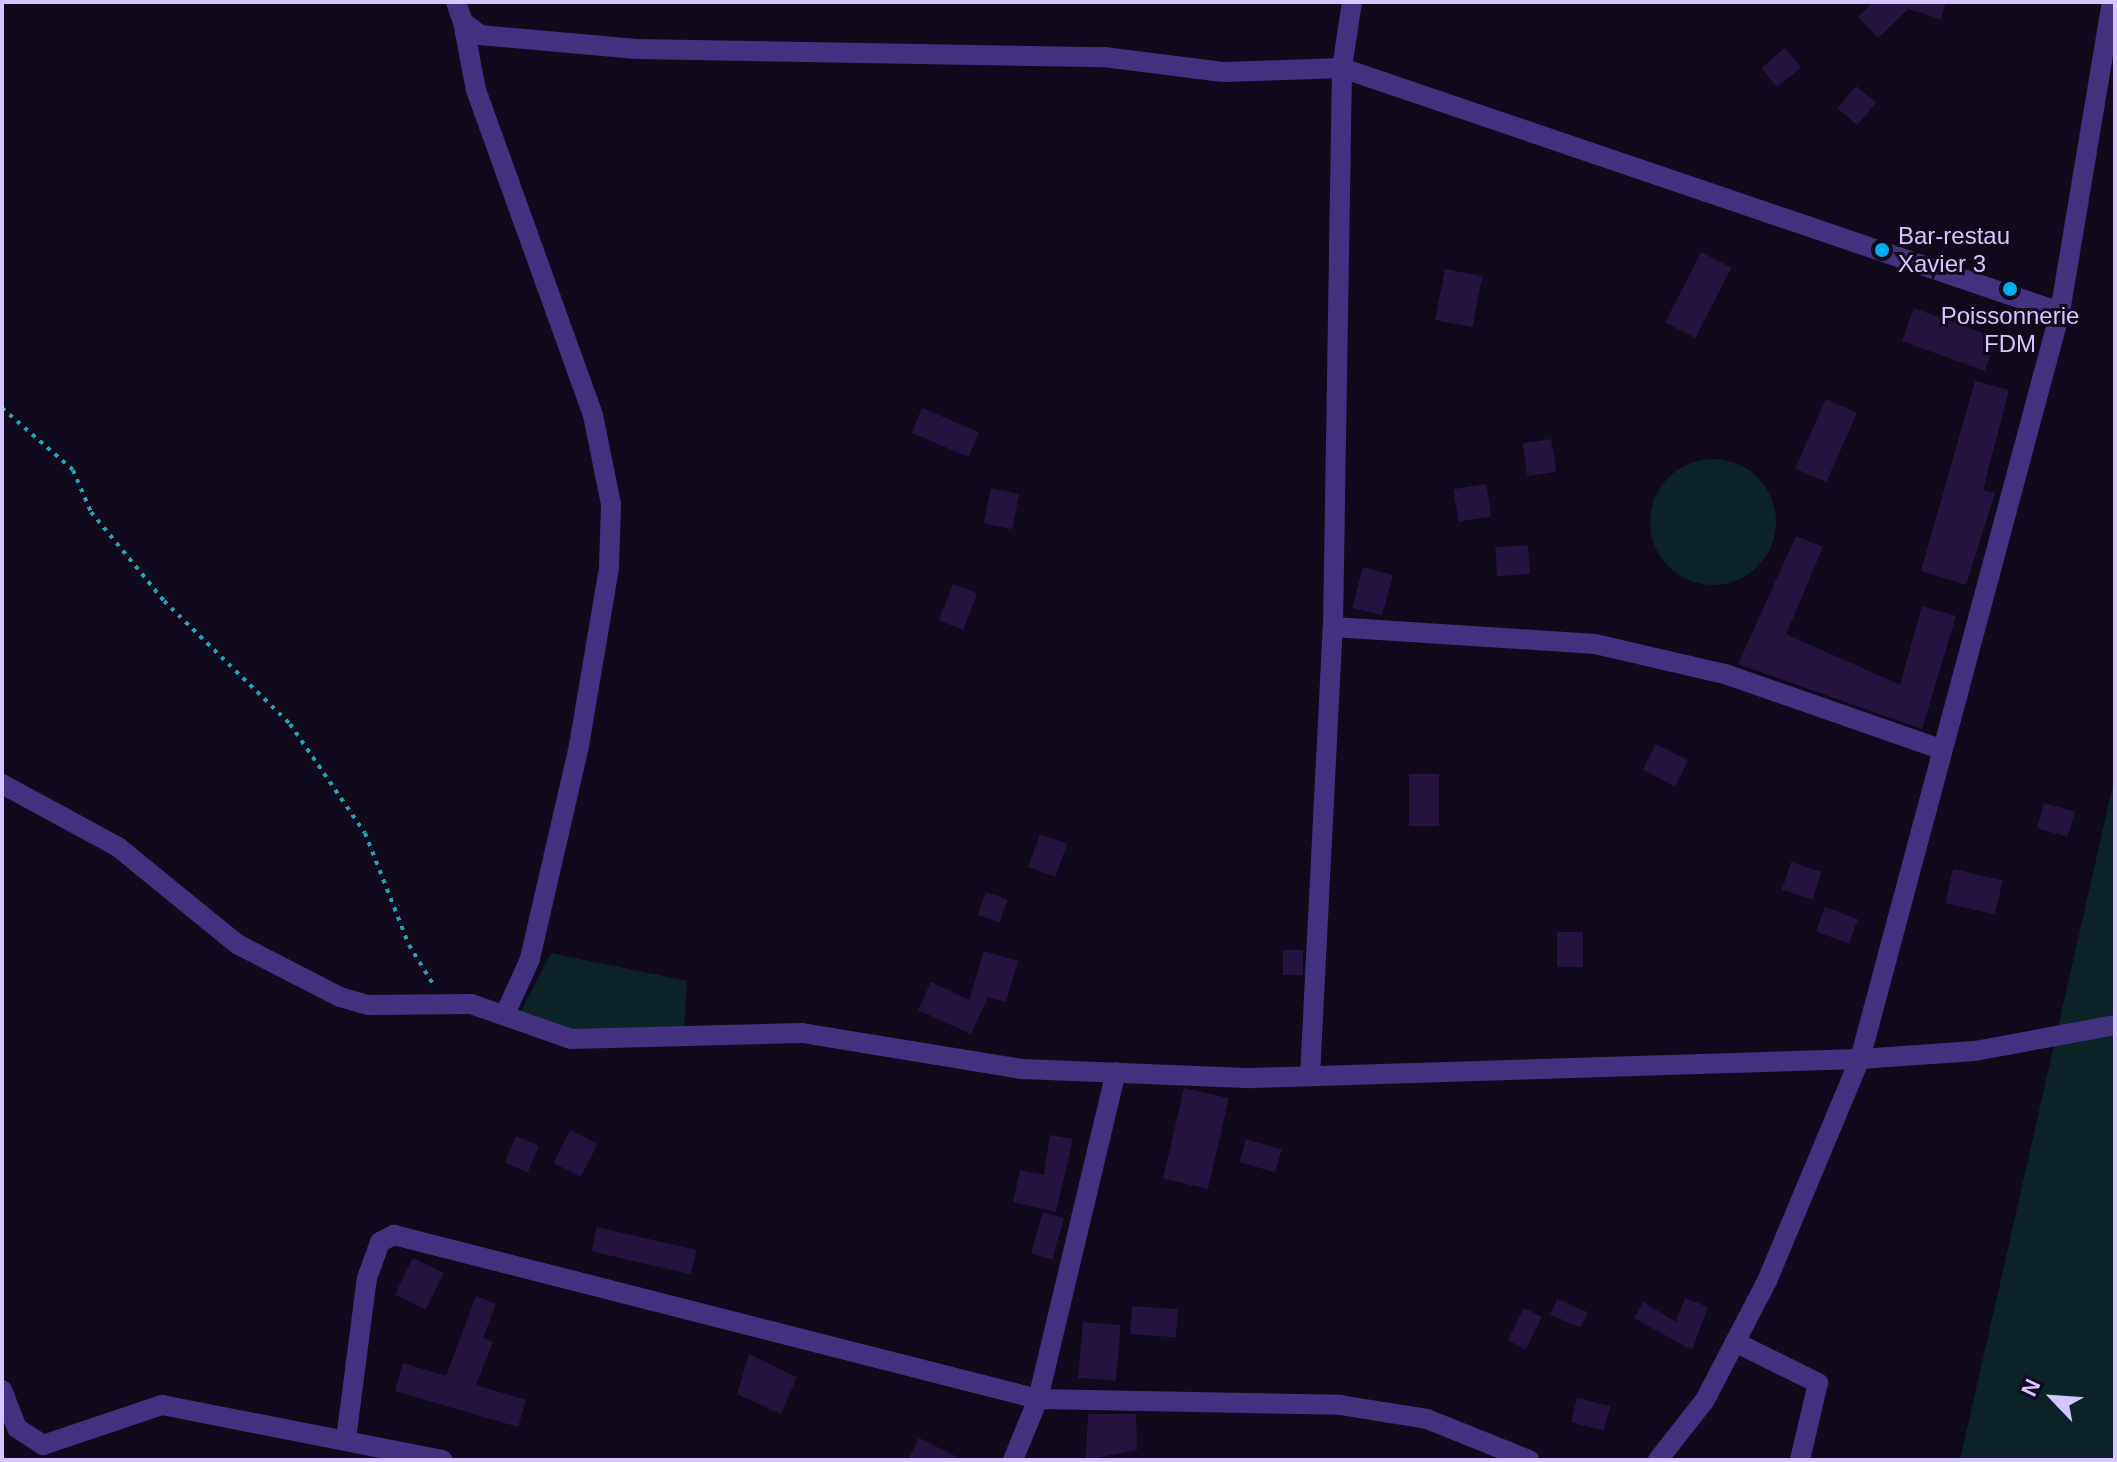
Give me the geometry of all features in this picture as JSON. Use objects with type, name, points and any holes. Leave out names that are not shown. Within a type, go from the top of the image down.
[{"type":"street","points":[[456,2],[476,90],[593,415],[611,504],[609,568],[579,746],[530,959],[505,1014]]},
{"type":"street","points":[[1310,1076],[1333,627],[1342,68],[1352,2]]},
{"type":"street","points":[[1658,1460],[1705,1400],[1735,1342],[1860,1059],[1940,749],[2060,312],[2112,2]]},
{"type":"street","points":[[463,22],[480,35],[636,49],[1104,57],[1223,72],[1342,68],[2060,312]]},
{"type":"street","points":[[1333,627],[1595,644],[1725,674],[1940,749]]},
{"type":"street","points":[[2,784],[118,847],[267,962],[368,1005],[445,1003],[505,1014],[571,1039],[802,1033],[995,1066],[1310,1076],[1860,1059],[1975,1051],[2115,1025]]},
{"type":"street","points":[[1013,1460],[1038,1399],[1116,1072]]},
{"type":"street","points":[[346,1439],[367,1278],[380,1242],[394,1235],[1038,1399],[1340,1405],[1427,1419],[1529,1460]]},
{"type":"street","points":[[1735,1342],[1818,1383],[1800,1460]]},
{"type":"street","points":[[2,1390],[17,1428],[43,1445],[162,1405],[443,1460]]},
{"type":"path","points":[[2,408],[73,470],[91,512],[164,601],[290,724],[327,773],[365,833],[409,945],[445,1003]]},
{"type":"green space","points":[[1713,459],[1737,463],[1758,477],[1772,498],[1776,522],[1772,546],[1758,567],[1737,581],[1713,585],[1689,581],[1668,567],[1654,546],[1650,522],[1654,498],[1668,477],[1689,463]]},
{"type":"green space","points":[[2115,776],[2115,1460],[1960,1460]]},
{"type":"green space","points":[[551,953],[687,981],[684,1036],[578,1034],[520,1013]]},
{"type":"building","points":[[1873,2],[1946,2],[1941,19],[1908,9],[1878,38],[1858,17]]},
{"type":"building","points":[[1785,48],[1801,67],[1777,87],[1761,68]]},
{"type":"building","points":[[1856,86],[1876,103],[1857,125],[1837,108]]},
{"type":"building","points":[[1701,252],[1731,267],[1695,338],[1665,322]]},
{"type":"building","points":[[1445,269],[1482,276],[1472,327],[1435,320]]},
{"type":"building","points":[[1914,308],[1997,338],[1985,371],[1902,341]]},
{"type":"building","points":[[1975,381],[2009,390],[1983,490],[1995,493],[1966,585],[1921,571]]},
{"type":"building","points":[[1826,399],[1857,413],[1826,482],[1795,468]]},
{"type":"building","points":[[922,408],[979,432],[969,457],[911,433]]},
{"type":"building","points":[[1551,439],[1556,472],[1528,476],[1522,444]]},
{"type":"building","points":[[1486,484],[1491,517],[1459,522],[1453,489]]},
{"type":"building","points":[[991,488],[1019,494],[1012,529],[984,523]]},
{"type":"building","points":[[1796,536],[1823,547],[1786,634],[1900,685],[1922,606],[1956,616],[1922,729],[1738,664]]},
{"type":"building","points":[[1528,545],[1530,574],[1497,576],[1495,547]]},
{"type":"building","points":[[1363,567],[1393,575],[1382,616],[1352,608]]},
{"type":"building","points":[[953,584],[977,593],[963,630],[939,620]]},
{"type":"building","points":[[1656,744],[1688,760],[1675,786],[1643,770]]},
{"type":"building","points":[[1409,774],[1439,774],[1439,826],[1409,826]]},
{"type":"building","points":[[2044,803],[2075,812],[2068,837],[2037,828]]},
{"type":"building","points":[[1040,834],[1067,844],[1055,877],[1028,867]]},
{"type":"building","points":[[1791,862],[1821,872],[1812,899],[1782,890]]},
{"type":"building","points":[[1953,869],[2003,880],[1995,915],[1945,903]]},
{"type":"building","points":[[986,892],[1008,900],[999,922],[978,915]]},
{"type":"building","points":[[1825,907],[1858,919],[1849,943],[1816,931]]},
{"type":"building","points":[[1557,932],[1583,932],[1583,967],[1557,967]]},
{"type":"building","points":[[1283,950],[1303,950],[1303,975],[1283,975]]},
{"type":"building","points":[[984,951],[1018,961],[1006,1002],[988,997],[971,1034],[918,1010],[931,982],[969,1000]]},
{"type":"building","points":[[1184,1088],[1229,1098],[1208,1189],[1163,1179]]},
{"type":"building","points":[[570,1130],[598,1144],[581,1177],[553,1163]]},
{"type":"building","points":[[1050,1135],[1073,1139],[1056,1212],[1013,1202],[1020,1170],[1044,1175]]},
{"type":"building","points":[[516,1136],[539,1146],[528,1172],[505,1163]]},
{"type":"building","points":[[1246,1139],[1282,1149],[1275,1172],[1239,1162]]},
{"type":"building","points":[[1043,1212],[1064,1218],[1052,1259],[1031,1253]]},
{"type":"building","points":[[597,1227],[696,1250],[691,1274],[591,1251]]},
{"type":"building","points":[[413,1258],[444,1273],[426,1310],[395,1295]]},
{"type":"building","points":[[476,1296],[496,1304],[483,1338],[493,1342],[476,1385],[526,1400],[518,1427],[395,1391],[403,1363],[446,1376]]},
{"type":"building","points":[[1685,1298],[1708,1307],[1692,1350],[1634,1318],[1643,1302],[1676,1322]]},
{"type":"building","points":[[1557,1299],[1587,1312],[1581,1328],[1550,1315]]},
{"type":"building","points":[[1132,1306],[1178,1309],[1176,1337],[1130,1334]]},
{"type":"building","points":[[1524,1308],[1542,1317],[1525,1349],[1508,1340]]},
{"type":"building","points":[[1083,1322],[1121,1325],[1116,1381],[1078,1378]]},
{"type":"building","points":[[749,1354],[797,1377],[781,1414],[737,1394]]},
{"type":"building","points":[[1577,1398],[1610,1406],[1604,1430],[1571,1422]]},
{"type":"building","points":[[1088,1414],[1136,1414],[1137,1450],[1086,1460]]},
{"type":"building","points":[[919,1438],[963,1460],[908,1460]]},
{"type":"place","name":"Bar-restau Xavier 3","points":[[1882,250]]},
{"type":"place","name":"Poissonnerie FDM","points":[[2010,289]]}]
